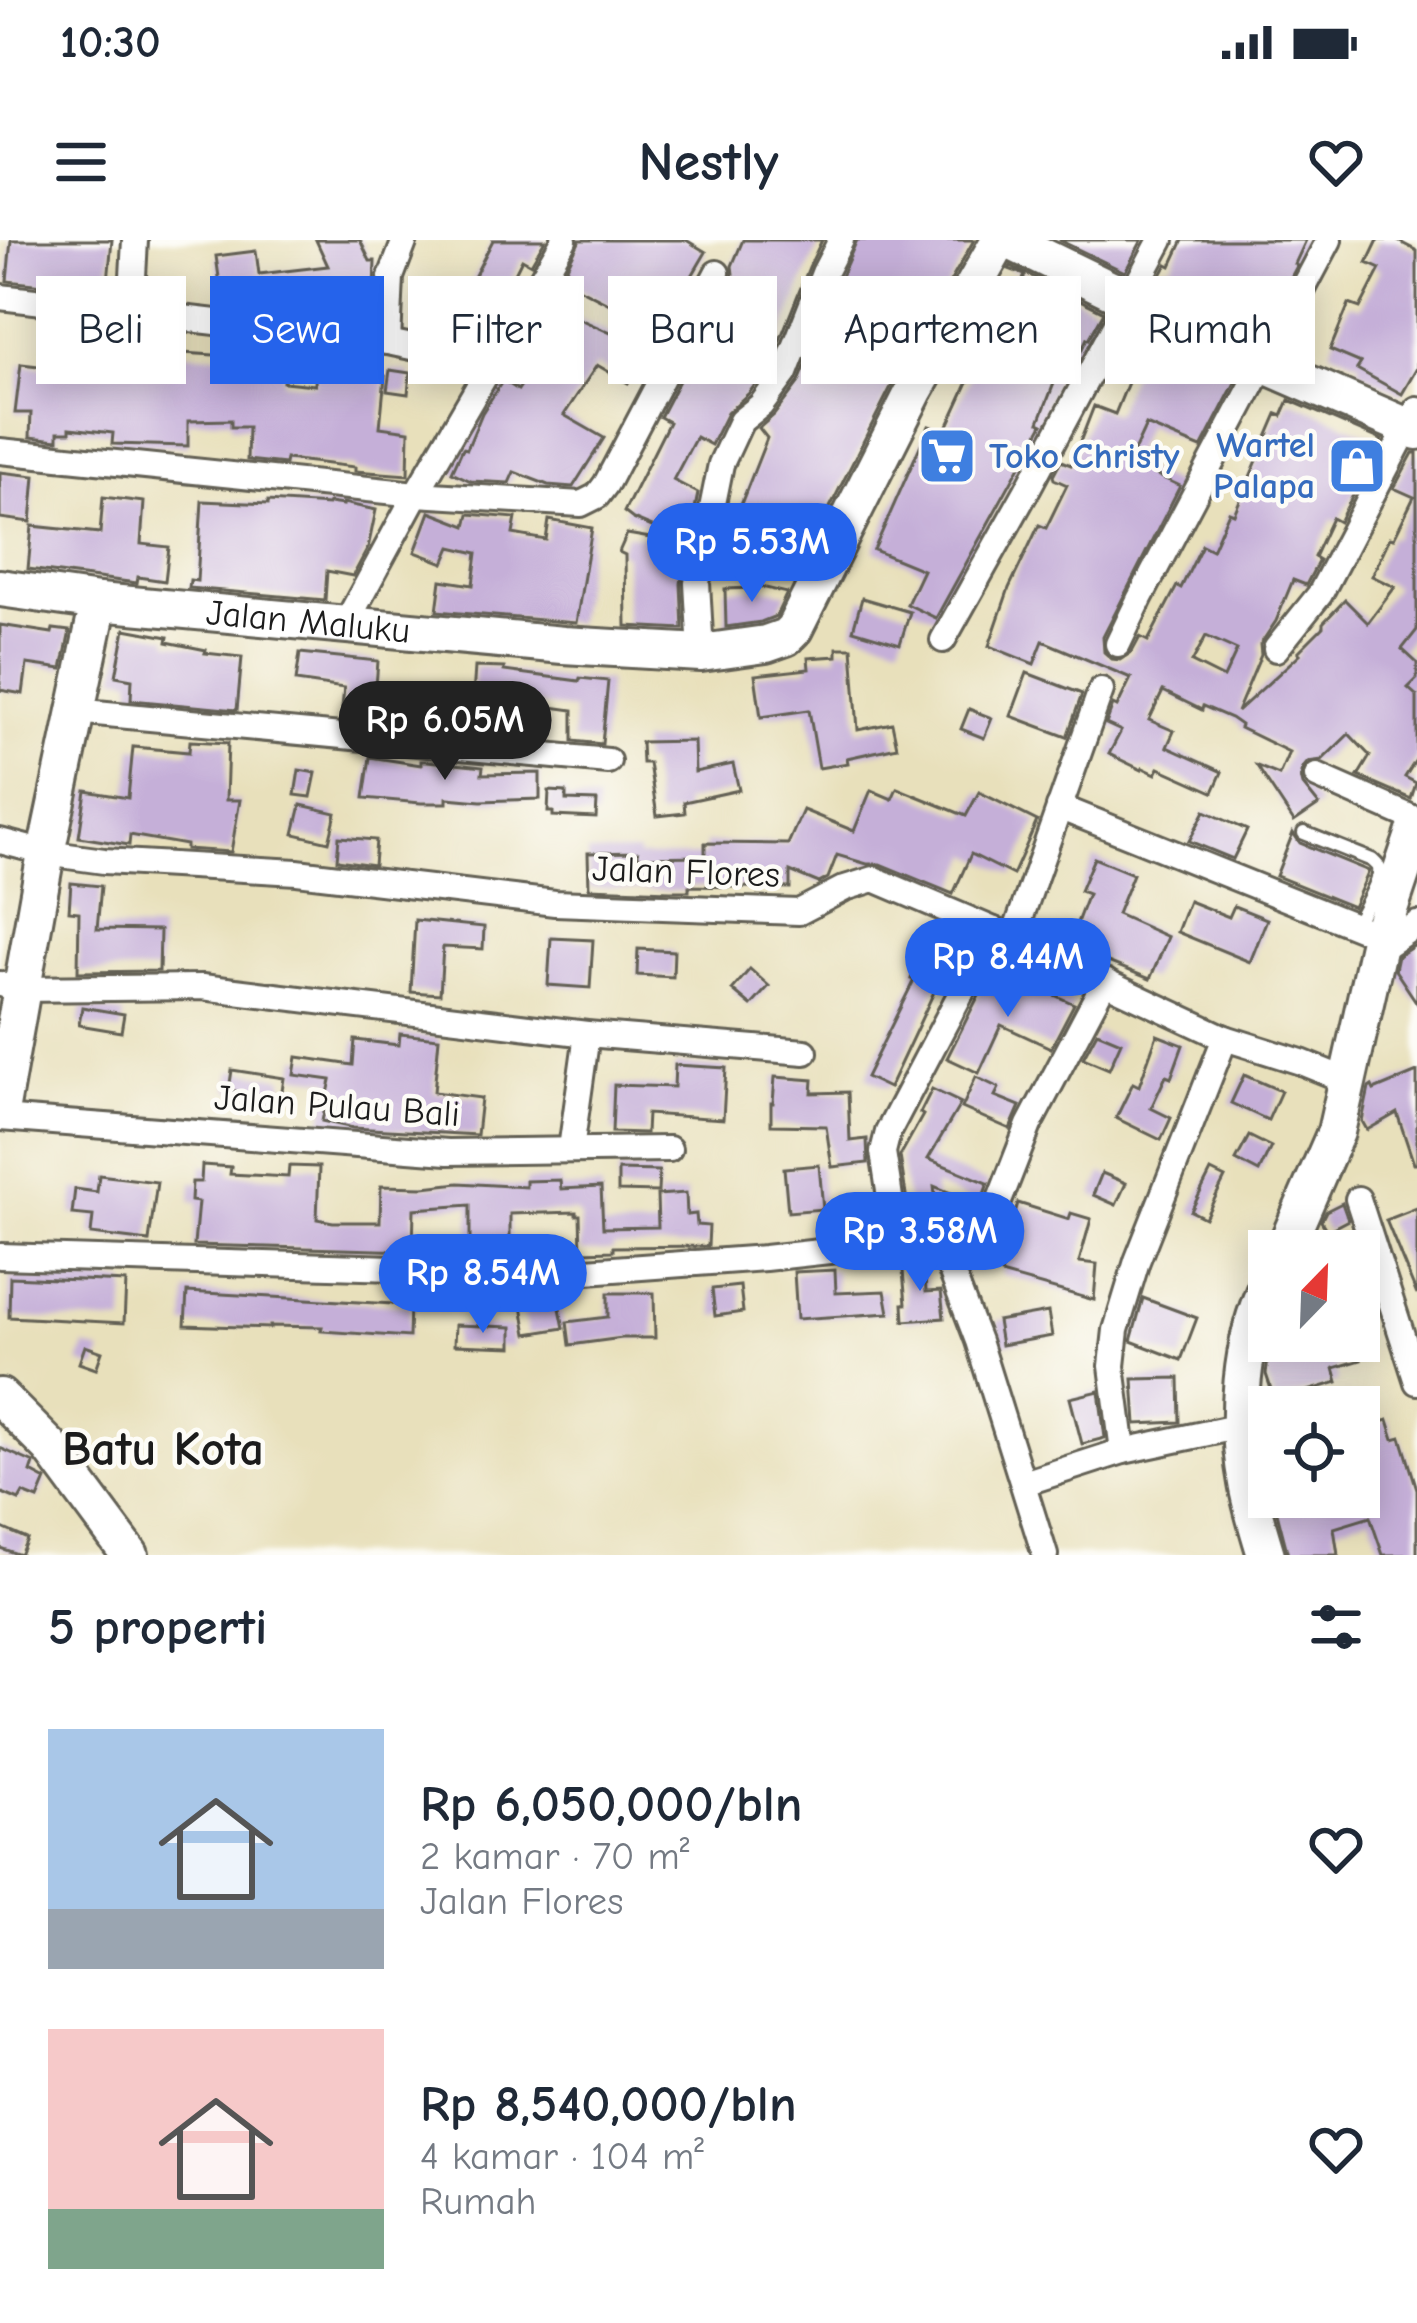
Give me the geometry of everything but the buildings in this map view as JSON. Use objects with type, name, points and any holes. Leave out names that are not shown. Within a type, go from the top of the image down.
[{"type":"main road","name":"Jalan Maluku","points":[[0,588],[99,602],[563,645],[700,652],[766,644],[794,629],[915,389],[1004,240]]},
{"type":"main road","points":[[1004,240],[1105,289]]},
{"type":"main road","points":[[1314,384],[1414,423]]},
{"type":"main road","points":[[0,1115],[10,987],[46,854],[99,602]]},
{"type":"main road","points":[[1294,1230],[1336,1132],[1370,938],[1417,823]]},
{"type":"main road","points":[[1248,1352],[1241,1426],[1247,1485],[1266,1555]]},
{"type":"main road","points":[[0,1397],[50,1447],[130,1555]]},
{"type":"street","points":[[133,276],[135,240]]},
{"type":"street","points":[[388,342],[391,277],[405,240]]},
{"type":"street","points":[[543,276],[564,240]]},
{"type":"street","points":[[700,652],[697,583],[721,464],[741,421],[761,405],[784,373],[841,240]]},
{"type":"street","points":[[1143,276],[1161,240]]},
{"type":"street","points":[[1311,276],[1329,240]]},
{"type":"street","points":[[0,451],[416,494],[581,504],[597,496],[606,484],[717,273]]},
{"type":"street","points":[[0,298],[36,302]]},
{"type":"street","points":[[186,320],[408,346]]},
{"type":"street","points":[[943,640],[1105,346]]},
{"type":"street","points":[[345,625],[480,384]]},
{"type":"street","points":[[1118,644],[1255,384]]},
{"type":"street","points":[[1276,649],[1320,595],[1414,423]]},
{"type":"street","points":[[897,1244],[883,1151],[888,1132],[1004,935],[1059,806],[1101,690]]},
{"type":"street","points":[[75,711],[608,761]]},
{"type":"street","points":[[1317,776],[1417,823]]},
{"type":"street","points":[[1059,806],[1370,938],[1417,924]]},
{"type":"street","name":"Jalan Flores","points":[[0,841],[46,854],[104,861],[297,872],[555,903],[799,912],[845,887],[874,879],[1225,1038],[1348,1081]]},
{"type":"street","points":[[0,1256],[559,1273],[765,1258],[979,1232],[988,1224],[1028,1126],[1105,982]]},
{"type":"street","points":[[10,987],[202,987],[587,1034],[806,1052]]},
{"type":"street","points":[[571,1149],[587,1034]]},
{"type":"street","points":[[1123,1451],[1112,1366],[1116,1330],[1137,1262],[1225,1038]]},
{"type":"street","name":"Jalan Pulau Bali","points":[[0,1115],[448,1152],[669,1149]]},
{"type":"street","points":[[1358,1199],[1417,1382]]},
{"type":"street","points":[[939,1239],[965,1303],[1046,1555]]},
{"type":"street","points":[[1024,1483],[1123,1451],[1241,1426]]},
{"type":"lane","points":[[1304,833],[1378,865],[1370,938]]},
{"type":"place","name":"Toko Christy","points":[[947,456]]},
{"type":"place","name":"Wartel Palapa","points":[[1357,466]]},
{"type":"district","name":"Batu Kota","points":[[163,1449]]}]
